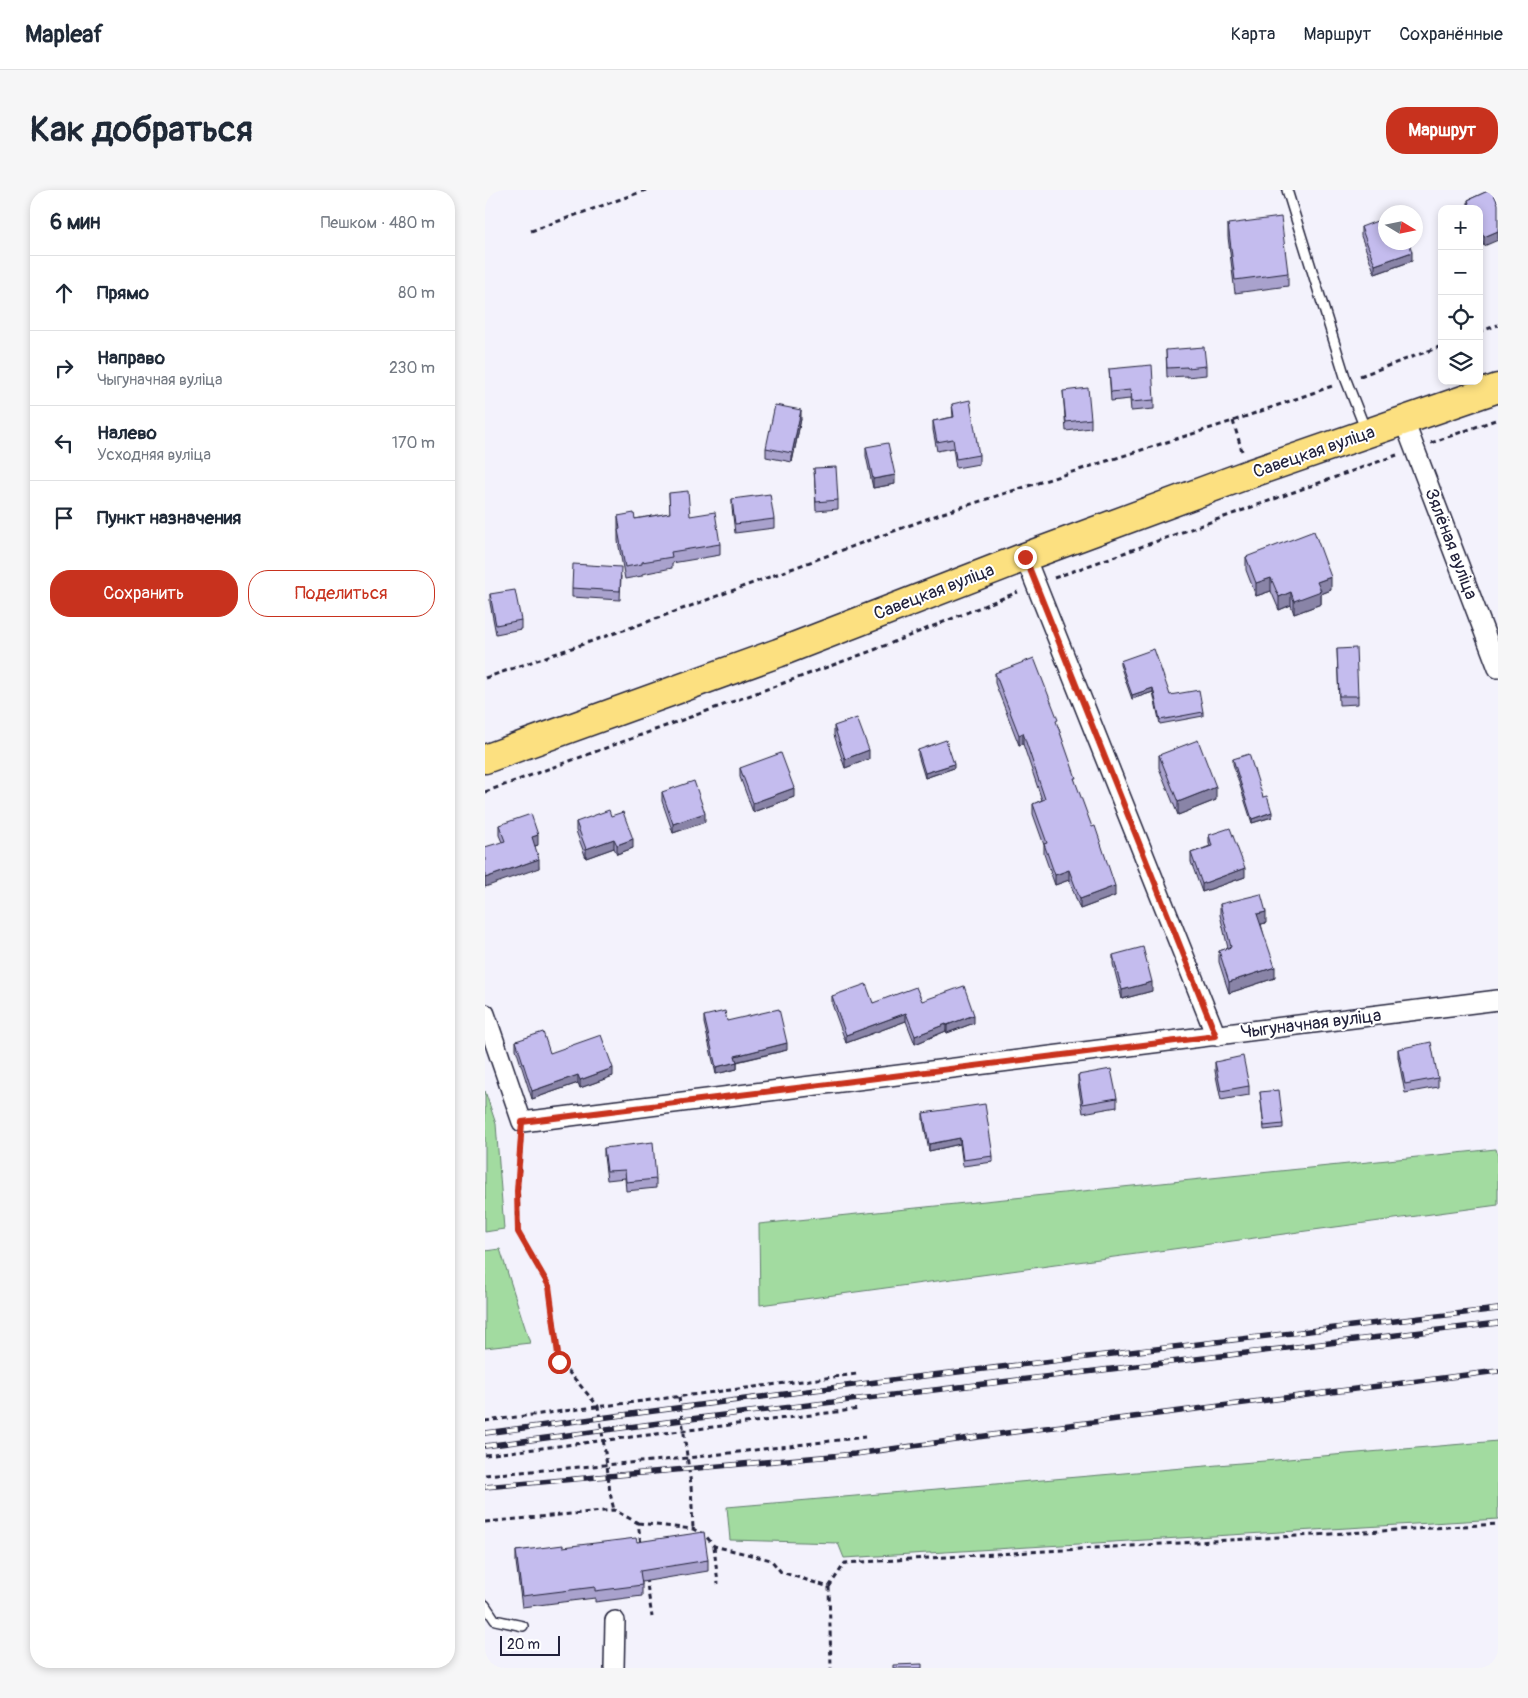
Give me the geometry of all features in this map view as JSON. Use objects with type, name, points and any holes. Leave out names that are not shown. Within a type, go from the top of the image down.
[{"type":"main road","name":"Савецкая вуліца","points":[[485,759],[778,653],[1025,557],[1249,474],[1498,388]]},
{"type":"street","name":"Зялёная вуліца","points":[[1404,421],[1498,668]]},
{"type":"street","points":[[1025,557],[1216,1036]]},
{"type":"street","name":"Чыгуначная вуліца","points":[[522,1122],[1498,1000]]},
{"type":"street","points":[[485,1014],[522,1122]]},
{"type":"street","points":[[614,1668],[615,1621]]},
{"type":"lane","points":[[1287,190],[1347,380],[1367,433]]},
{"type":"lane","points":[[485,1605],[495,1620],[523,1626]]},
{"type":"path","points":[[531,232],[646,190]]},
{"type":"path","points":[[1483,331],[1498,325]]},
{"type":"path","points":[[485,678],[647,622],[943,513],[1233,421],[1438,347]]},
{"type":"path","points":[[485,792],[874,650],[1037,584],[1498,419]]},
{"type":"path","points":[[1233,421],[1249,474]]},
{"type":"path","points":[[522,1122],[517,1191],[518,1232],[549,1286],[559,1362],[598,1406],[610,1493],[615,1510]]},
{"type":"path","points":[[485,1421],[857,1374]]},
{"type":"path","points":[[679,1396],[691,1485],[693,1529]]},
{"type":"path","points":[[485,1455],[860,1409]]},
{"type":"path","points":[[485,1475],[687,1458],[865,1437]]},
{"type":"path","points":[[485,1522],[615,1510],[638,1523],[693,1529],[705,1535],[714,1546],[718,1584]]},
{"type":"path","points":[[638,1523],[642,1551]]},
{"type":"path","points":[[831,1668],[829,1587],[845,1563],[1498,1524]]},
{"type":"path","points":[[714,1546],[771,1560],[781,1572],[829,1587]]},
{"type":"path","points":[[645,1570],[652,1617]]},
{"type":"green space","points":[[485,1091],[496,1124],[504,1229],[485,1232]]},
{"type":"green space","points":[[1496,1149],[1498,1156],[1498,1205],[760,1305],[759,1224]]},
{"type":"green space","points":[[500,1249],[530,1343],[485,1348],[485,1251]]},
{"type":"green space","points":[[1498,1441],[1498,1519],[844,1558],[838,1543],[730,1540],[727,1507]]},
{"type":"building","points":[[1492,190],[1498,204],[1498,231],[1484,237],[1483,205],[1470,205],[1468,200]]},
{"type":"building","points":[[1281,217],[1288,273],[1235,280],[1228,224]]},
{"type":"building","points":[[1378,221],[1378,250],[1411,250],[1412,252],[1375,265],[1361,227]]},
{"type":"building","points":[[1204,347],[1206,366],[1167,368],[1166,350]]},
{"type":"building","points":[[1152,365],[1154,400],[1131,402],[1130,390],[1111,392],[1109,369]]},
{"type":"building","points":[[1088,388],[1091,419],[1066,422],[1063,391]]},
{"type":"building","points":[[970,400],[979,455],[956,459],[953,439],[937,442],[933,421],[954,417],[952,404]]},
{"type":"building","points":[[775,405],[801,410],[792,453],[766,448]]},
{"type":"building","points":[[888,443],[895,475],[873,479],[866,447]]},
{"type":"building","points":[[836,467],[838,500],[816,502],[814,468]]},
{"type":"building","points":[[688,491],[690,516],[715,512],[720,544],[671,552],[672,557],[625,567],[618,530],[620,529],[618,516],[634,513],[635,519],[670,513],[669,493]]},
{"type":"building","points":[[770,494],[774,519],[735,524],[732,499]]},
{"type":"building","points":[[1314,531],[1331,577],[1317,582],[1321,591],[1294,601],[1291,592],[1279,597],[1271,578],[1256,583],[1246,557]]},
{"type":"building","points":[[573,564],[621,567],[620,591],[572,588]]},
{"type":"building","points":[[515,590],[521,620],[496,625],[490,594]]},
{"type":"building","points":[[1356,648],[1358,696],[1339,696],[1337,649]]},
{"type":"building","points":[[1154,649],[1170,695],[1199,690],[1203,712],[1160,720],[1153,688],[1132,695],[1120,661]]},
{"type":"building","points":[[1034,658],[1058,720],[1056,721],[1076,778],[1074,778],[1092,827],[1095,826],[1115,886],[1080,899],[1069,870],[1055,875],[1044,844],[1047,843],[1033,804],[1045,799],[1023,733],[1019,735],[995,673]]},
{"type":"building","points":[[857,718],[869,750],[845,759],[834,726]]},
{"type":"building","points":[[946,740],[954,764],[925,773],[918,750]]},
{"type":"building","points":[[1198,740],[1216,787],[1178,802],[1159,755]]},
{"type":"building","points":[[781,753],[794,788],[753,803],[740,768]]},
{"type":"building","points":[[1249,754],[1263,797],[1267,796],[1272,812],[1252,819],[1233,759]]},
{"type":"building","points":[[694,781],[705,813],[673,824],[662,792]]},
{"type":"building","points":[[609,810],[611,816],[623,812],[633,839],[617,845],[614,839],[586,849],[576,822]]},
{"type":"building","points":[[531,814],[538,835],[532,837],[539,859],[485,878],[485,847],[505,841],[499,825]]},
{"type":"building","points":[[1230,828],[1245,868],[1202,884],[1191,853],[1212,846],[1209,835]]},
{"type":"building","points":[[1261,894],[1266,912],[1257,914],[1275,967],[1229,982],[1219,951],[1231,947],[1220,904]]},
{"type":"building","points":[[1143,947],[1152,982],[1122,990],[1113,955]]},
{"type":"building","points":[[866,984],[873,1003],[916,987],[922,1001],[964,986],[974,1015],[915,1036],[906,1013],[846,1035],[832,996]]},
{"type":"building","points":[[779,1009],[787,1043],[735,1056],[737,1062],[716,1067],[704,1016],[725,1011],[727,1021]]},
{"type":"building","points":[[543,1032],[550,1053],[601,1035],[613,1068],[580,1080],[578,1075],[532,1091],[516,1041]]},
{"type":"building","points":[[1431,1042],[1438,1078],[1405,1084],[1398,1049]]},
{"type":"building","points":[[1243,1056],[1249,1086],[1221,1091],[1215,1062]]},
{"type":"building","points":[[1111,1069],[1117,1098],[1083,1104],[1078,1075]]},
{"type":"building","points":[[1279,1090],[1283,1124],[1264,1126],[1260,1092]]},
{"type":"building","points":[[985,1104],[993,1156],[963,1160],[960,1138],[929,1144],[923,1113]]},
{"type":"building","points":[[653,1142],[656,1179],[626,1182],[625,1170],[607,1171],[604,1148]]},
{"type":"building","points":[[704,1532],[708,1560],[640,1571],[642,1585],[595,1591],[595,1587],[522,1596],[516,1551],[636,1538],[637,1542]]},
{"type":"building","points":[[922,1664],[922,1668],[893,1668],[893,1665]]},
{"type":"railway","points":[[485,1433],[907,1378],[1498,1309]]},
{"type":"railway","points":[[485,1446],[682,1420],[1498,1323]]},
{"type":"railway","points":[[485,1487],[855,1454],[1498,1371]]},
{"type":"route","points":[[559,1362],[549,1286],[518,1232],[517,1191],[522,1122],[1216,1036],[1025,557]]}]
